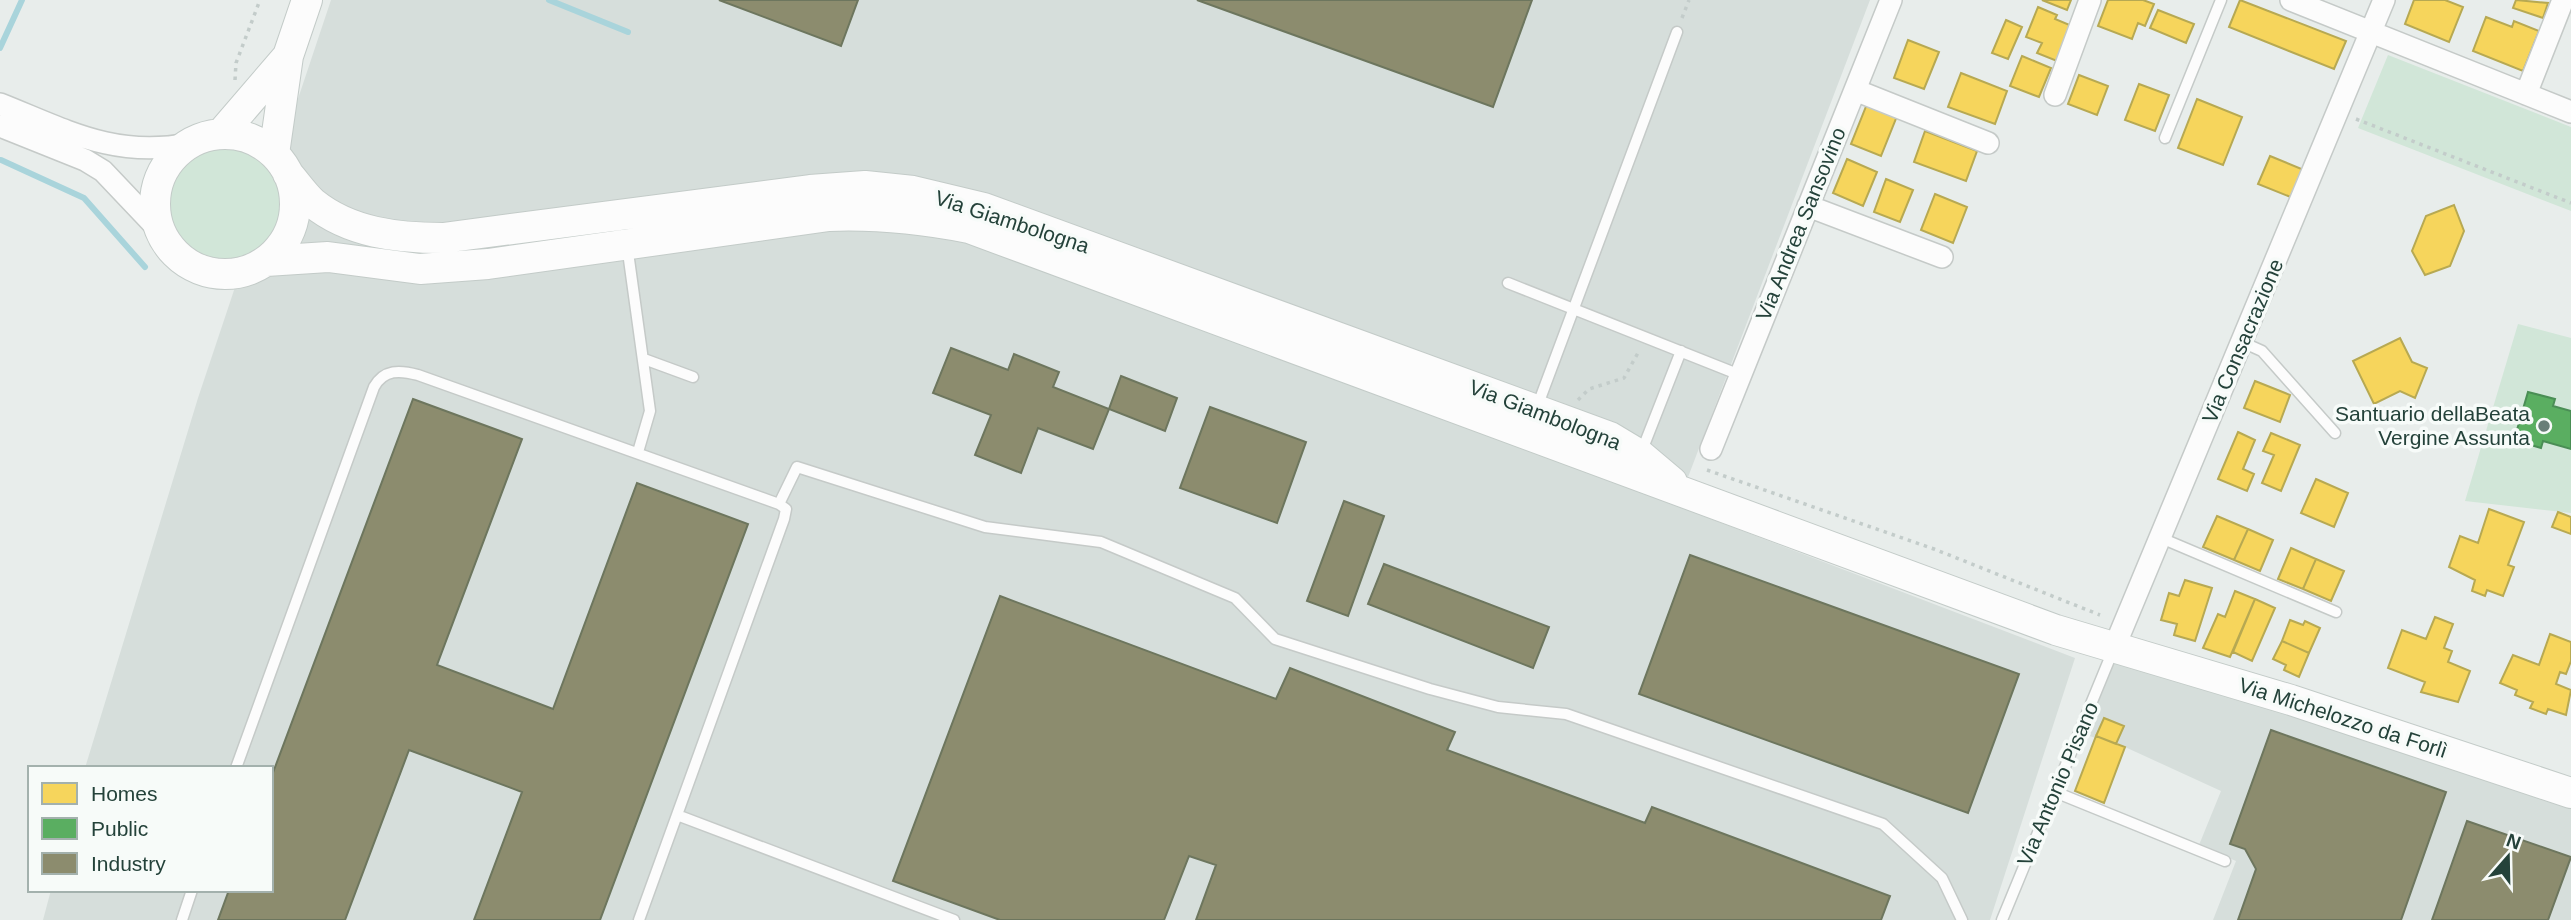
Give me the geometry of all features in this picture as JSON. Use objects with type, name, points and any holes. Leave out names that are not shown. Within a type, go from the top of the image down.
[{"type":"street","points":[[281,164],[288,56],[307,0]]},
{"type":"street","name":"Via Andrea Sansovino","points":[[1711,449],[1891,0]]},
{"type":"street","points":[[2055,94],[2090,0]]},
{"type":"street","points":[[2291,0],[2571,112]]},
{"type":"street","name":"Via Consacrazione","points":[[2114,648],[2384,0]]},
{"type":"street","points":[[2526,94],[2563,0]]},
{"type":"street","points":[[221,134],[288,56]]},
{"type":"street","points":[[1855,90],[1988,143]]},
{"type":"street","points":[[0,104],[116,147],[156,150],[221,134],[252,139],[281,164],[294,194],[293,222],[284,242],[266,261],[234,274],[202,271],[175,254],[159,230],[103,171],[85,160],[0,126]]},
{"type":"street","points":[[159,230],[154,206],[158,182],[170,160],[189,144]]},
{"type":"street","name":"Via Giambologna","points":[[281,164],[312,202],[340,220],[373,232],[409,238],[871,214],[915,218],[969,228],[1687,495],[2114,648]]},
{"type":"street","name":"Via Giambologna","points":[[266,261],[328,257],[420,269],[488,264],[636,228],[851,187],[912,191],[984,208],[1618,458],[1640,455]]},
{"type":"street","points":[[1808,206],[1942,257]]},
{"type":"street","name":"Via Giambologna","points":[[1181,307],[1233,316],[1610,437],[1640,455],[1687,495]]},
{"type":"street","name":"Via Michelozzo da Forlì","points":[[2114,648],[2291,700],[2571,793]]},
{"type":"lane","points":[[2165,138],[2221,0]]},
{"type":"lane","points":[[1535,414],[1677,32]]},
{"type":"lane","points":[[636,228],[650,411],[639,452]]},
{"type":"lane","points":[[1508,283],[1741,375]]},
{"type":"lane","points":[[2242,342],[2262,351],[2335,433]]},
{"type":"lane","points":[[1640,455],[1681,351]]},
{"type":"lane","points":[[644,359],[693,377]]},
{"type":"lane","points":[[237,766],[380,377],[389,372],[411,373],[779,504],[786,509],[784,519],[639,920]]},
{"type":"lane","points":[[779,504],[797,467],[985,527],[1101,542],[1235,598],[1275,639],[1430,689],[1498,707],[1566,714],[1883,824],[1942,878],[1962,920]]},
{"type":"lane","points":[[2161,538],[2336,612]]},
{"type":"lane","name":"Via Antonio Pisano","points":[[2002,920],[2114,648]]},
{"type":"lane","points":[[2055,792],[2225,861]]},
{"type":"lane","points":[[677,815],[954,920]]},
{"type":"lane","points":[[182,920],[191,892]]},
{"type":"path","points":[[243,89],[234,79],[233,73],[260,0]]},
{"type":"path","points":[[1677,32],[1689,0]]},
{"type":"path","points":[[2338,112],[2571,203]]},
{"type":"path","points":[[1573,410],[1578,398],[1589,389],[1624,378],[1640,349]]},
{"type":"shaded area","points":[[331,0],[1870,0],[1677,506],[2075,658],[1990,920],[43,920],[50,892],[273,892],[273,766],[86,766],[198,398]]},
{"type":"shaded area","points":[[2117,652],[2571,803],[2571,920],[2213,920],[2236,861],[2199,845],[2221,791],[2125,747],[2083,734]]},
{"type":"green space","points":[[2388,55],[2571,127],[2571,211],[2358,128]]},
{"type":"green space","points":[[224,149],[246,153],[264,166],[277,184],[281,206],[277,228],[264,246],[246,259],[224,263],[202,259],[184,246],[171,228],[167,206],[171,184],[184,166],[202,153]]},
{"type":"green space","points":[[2518,324],[2571,338],[2571,513],[2465,501]]},
{"type":"building: Homes","points":[[2042,0],[2071,0],[2067,10]]},
{"type":"building: Homes","points":[[2108,0],[2143,0],[2154,4],[2145,26],[2138,23],[2132,39],[2098,26]]},
{"type":"building: Homes","points":[[2240,0],[2346,41],[2334,69],[2229,27]]},
{"type":"building: Homes","points":[[2414,0],[2445,0],[2463,7],[2449,42],[2405,24]]},
{"type":"building: Homes","points":[[2516,0],[2548,3],[2543,18],[2513,8]]},
{"type":"building: Homes","points":[[2038,7],[2057,15],[2055,19],[2072,26],[2057,61],[2037,53],[2042,43],[2026,37]]},
{"type":"building: Homes","points":[[2158,10],[2194,24],[2186,43],[2150,28]]},
{"type":"building: Homes","points":[[2486,17],[2512,27],[2514,21],[2539,31],[2523,71],[2473,51]]},
{"type":"building: Homes","points":[[2006,20],[2022,27],[2008,59],[1992,53]]},
{"type":"building: Homes","points":[[1908,40],[1939,52],[1924,89],[1894,78]]},
{"type":"building: Homes","points":[[2022,56],[2051,68],[2039,97],[2010,86]]},
{"type":"building: Homes","points":[[1961,73],[2007,91],[1995,124],[1948,107]]},
{"type":"building: Homes","points":[[2079,75],[2108,86],[2097,115],[2068,104]]},
{"type":"building: Homes","points":[[2139,84],[2169,95],[2155,131],[2125,120]]},
{"type":"building: Homes","points":[[2197,99],[2242,117],[2223,165],[2178,148]]},
{"type":"building: Homes","points":[[1867,104],[1897,116],[1881,156],[1851,144]]},
{"type":"building: Homes","points":[[1925,131],[1977,151],[1966,181],[1914,162]]},
{"type":"building: Homes","points":[[2270,156],[2304,170],[2293,198],[2258,184]]},
{"type":"building: Homes","points":[[1847,159],[1877,172],[1863,206],[1833,193]]},
{"type":"building: Homes","points":[[1886,179],[1913,190],[1900,222],[1874,212]]},
{"type":"building: Homes","points":[[1935,194],[1967,207],[1953,243],[1921,230]]},
{"type":"building: Homes","points":[[2454,205],[2464,231],[2450,266],[2425,275],[2412,251],[2426,216]]},
{"type":"building: Homes","points":[[2400,338],[2412,362],[2427,368],[2415,398],[2400,391],[2374,404],[2353,361]]},
{"type":"building: Homes","points":[[2255,381],[2290,395],[2280,422],[2244,408]]},
{"type":"building: Homes","points":[[2238,432],[2255,440],[2243,469],[2254,474],[2247,491],[2218,479]]},
{"type":"building: Homes","points":[[2271,433],[2300,445],[2281,491],[2262,483],[2274,455],[2263,451]]},
{"type":"building: Homes","points":[[2316,479],[2348,493],[2334,527],[2301,513]]},
{"type":"building: Homes","points":[[2489,509],[2524,522],[2508,565],[2514,567],[2503,596],[2487,590],[2485,596],[2472,591],[2475,580],[2449,567],[2460,536],[2478,543]]},
{"type":"building: Homes","points":[[2558,512],[2571,517],[2571,534],[2552,527]]},
{"type":"building: Homes","points":[[2217,516],[2248,529],[2234,560],[2203,547]]},
{"type":"building: Homes","points":[[2248,529],[2273,540],[2260,571],[2234,560]]},
{"type":"building: Homes","points":[[2291,548],[2316,559],[2303,589],[2278,579]]},
{"type":"building: Homes","points":[[2316,559],[2344,571],[2331,601],[2303,589]]},
{"type":"building: Homes","points":[[2185,580],[2212,588],[2195,641],[2174,635],[2177,624],[2161,620],[2169,593],[2179,596]]},
{"type":"building: Homes","points":[[2235,591],[2255,599],[2230,657],[2203,648],[2218,614],[2225,617]]},
{"type":"building: Homes","points":[[2255,599],[2275,608],[2252,661],[2233,652]]},
{"type":"building: Homes","points":[[2435,617],[2453,624],[2444,648],[2452,651],[2448,662],[2470,671],[2458,702],[2421,692],[2425,682],[2388,668],[2402,630],[2426,639]]},
{"type":"building: Homes","points":[[2290,620],[2303,625],[2305,621],[2320,628],[2309,653],[2282,641]]},
{"type":"building: Homes","points":[[2550,634],[2571,642],[2571,661],[2566,674],[2560,672],[2556,684],[2571,690],[2566,715],[2548,709],[2546,714],[2530,708],[2533,702],[2515,695],[2517,690],[2500,683],[2513,655],[2539,665]]},
{"type":"building: Homes","points":[[2282,641],[2309,653],[2299,677],[2284,670],[2286,665],[2273,659]]},
{"type":"building: Homes","points":[[2104,718],[2124,726],[2116,744],[2096,736]]},
{"type":"building: Homes","points":[[2096,736],[2125,747],[2104,803],[2075,791]]},
{"type":"building: Public","name":"Santuario dellaBeata Vergine Assunta","points":[[2528,392],[2555,399],[2553,406],[2571,411],[2571,449],[2543,441],[2541,448],[2514,440]]},
{"type":"building: Industry","points":[[719,0],[858,0],[841,46]]},
{"type":"building: Industry","points":[[1197,0],[1532,0],[1493,107]]},
{"type":"building: Industry","points":[[951,348],[1008,370],[1014,354],[1059,372],[1053,387],[1109,409],[1093,449],[1038,428],[1021,473],[975,455],[991,415],[933,393]]},
{"type":"building: Industry","points":[[1121,376],[1177,398],[1165,431],[1109,409]]},
{"type":"building: Industry","points":[[413,399],[522,439],[437,665],[553,709],[637,483],[748,524],[600,920],[474,920],[522,792],[409,750],[345,920],[218,920],[228,892],[273,892],[273,773]]},
{"type":"building: Industry","points":[[1210,407],[1306,442],[1277,523],[1180,488]]},
{"type":"building: Industry","points":[[1344,501],[1384,516],[1348,616],[1307,601]]},
{"type":"building: Industry","points":[[1690,555],[2019,674],[1968,813],[1639,694]]},
{"type":"building: Industry","points":[[1384,564],[1549,627],[1533,668],[1368,604]]},
{"type":"building: Industry","points":[[1000,596],[1276,699],[1290,668],[1455,732],[1447,750],[1645,823],[1652,807],[1890,896],[1881,920],[1196,920],[1216,865],[1189,856],[1164,920],[1000,920],[893,881]]},
{"type":"building: Industry","points":[[2271,730],[2446,792],[2401,920],[2238,920],[2256,869],[2245,849],[2230,844]]},
{"type":"building: Industry","points":[[2467,821],[2571,857],[2548,920],[2432,920]]},
{"type":"waterway","points":[[0,48],[22,0]]},
{"type":"waterway","points":[[549,0],[628,32]]},
{"type":"waterway","points":[[1,160],[84,198],[145,267]]},
{"type":"place","name":"Santuario dellaBeata Vergine Assunta","points":[[2544,426]]}]
